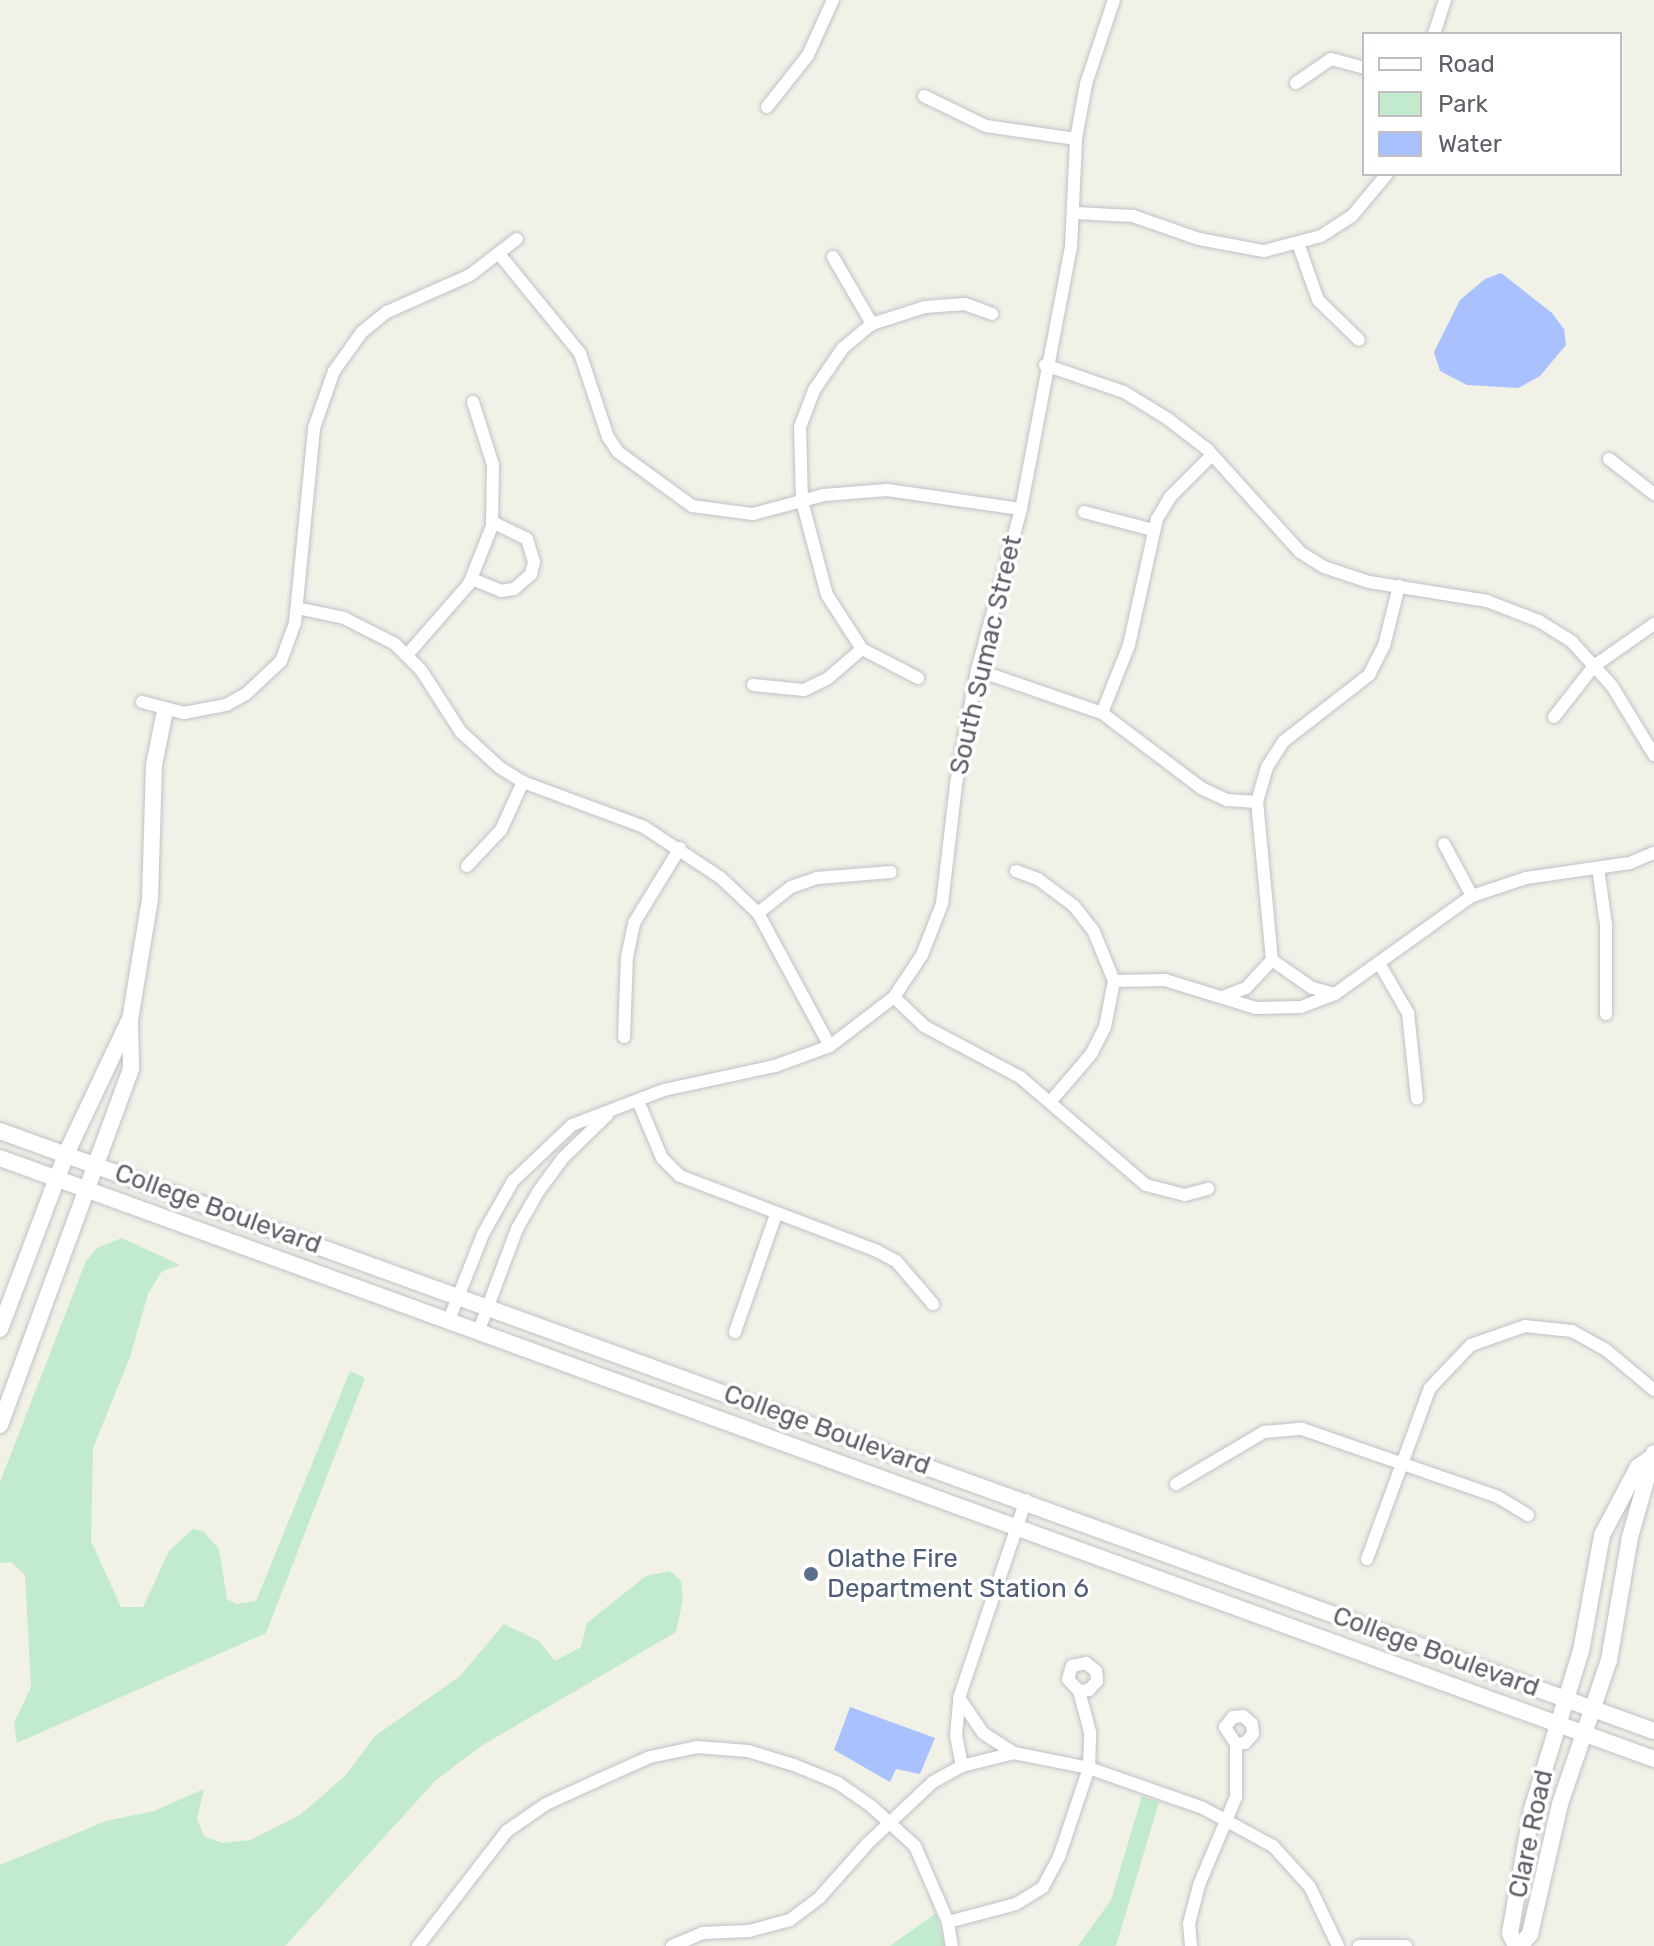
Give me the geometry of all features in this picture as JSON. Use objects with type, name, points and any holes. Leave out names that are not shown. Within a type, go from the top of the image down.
[{"type":"street","points":[[767,107],[808,55],[833,0]]},
{"type":"street","name":"South Sumac Street","points":[[449,1320],[513,1181],[572,1125],[638,1101],[830,1046],[894,997],[922,955],[942,904],[956,784],[977,670],[1021,509],[1045,365],[1076,213],[1076,139],[1086,84],[1114,0]]},
{"type":"street","points":[[1435,32],[1445,0]]},
{"type":"street","points":[[1296,83],[1331,59],[1362,67]]},
{"type":"street","points":[[924,96],[986,126],[1076,139]]},
{"type":"street","points":[[1076,213],[1133,216],[1226,246],[1264,251],[1299,246],[1352,216],[1385,176]]},
{"type":"street","points":[[142,702],[165,711],[207,710],[246,694],[281,661],[297,608],[314,428],[334,371],[362,332],[387,312],[470,275],[517,239]]},
{"type":"street","points":[[1299,246],[1318,300],[1359,340]]},
{"type":"street","points":[[500,255],[580,353],[608,437],[634,467],[688,504],[716,512],[753,514],[850,491],[887,490],[1021,509]]},
{"type":"street","points":[[833,257],[872,324]]},
{"type":"street","points":[[918,678],[862,649],[827,595],[802,501],[800,427],[814,390],[843,348],[872,324],[925,307],[965,304],[992,314]]},
{"type":"street","points":[[1045,365],[1124,392],[1212,455],[1300,552],[1349,576],[1454,593],[1517,611],[1572,642],[1594,666],[1654,755]]},
{"type":"street","points":[[407,655],[472,579],[492,522],[493,465],[473,402]]},
{"type":"street","points":[[1102,713],[1129,645],[1153,530],[1170,497],[1212,455]]},
{"type":"street","points":[[1609,459],[1654,494]]},
{"type":"street","points":[[1084,512],[1153,530]]},
{"type":"street","points":[[472,579],[501,591],[514,589],[531,574],[534,562],[527,539],[492,522]]},
{"type":"street","points":[[1225,996],[1246,988],[1272,960],[1257,802],[1267,767],[1284,741],[1369,675],[1384,646],[1399,586]]},
{"type":"street","points":[[297,608],[344,618],[407,655],[461,732],[523,782],[644,827],[680,848],[758,913],[830,1046]]},
{"type":"street","points":[[1554,717],[1594,666],[1654,624]]},
{"type":"street","points":[[753,685],[804,690],[827,679],[862,649]]},
{"type":"street","points":[[977,670],[1102,713],[1201,788],[1227,800],[1257,802]]},
{"type":"street","points":[[0,1425],[131,1068],[130,1020],[150,899],[152,786],[165,711]]},
{"type":"street","points":[[467,866],[501,830],[523,782]]},
{"type":"street","points":[[1444,844],[1472,896]]},
{"type":"street","points":[[624,1037],[627,957],[634,923],[680,848]]},
{"type":"street","points":[[1114,981],[1165,980],[1278,1009],[1335,994],[1472,896],[1526,878],[1598,868],[1654,853]]},
{"type":"street","points":[[1598,868],[1606,925],[1606,1014]]},
{"type":"street","points":[[1016,871],[1038,879],[1074,906],[1094,932],[1114,981],[1105,1027],[1092,1053],[1051,1101]]},
{"type":"street","points":[[758,913],[791,887],[817,878],[891,872]]},
{"type":"street","points":[[1272,960],[1312,988],[1335,994]]},
{"type":"street","points":[[1379,963],[1408,1013],[1417,1099]]},
{"type":"street","points":[[894,997],[924,1026],[993,1060],[1051,1101],[1109,1159],[1146,1185],[1185,1195],[1208,1189]]},
{"type":"street","points":[[0,1329],[66,1154],[130,1020]]},
{"type":"street","points":[[638,1101],[662,1158],[680,1176],[896,1261],[933,1304]]},
{"type":"street","name":"South Sumac Street","points":[[479,1330],[517,1229],[538,1192],[563,1158],[610,1112]]},
{"type":"street","name":"College Boulevard","points":[[0,1131],[1026,1500],[1654,1731]]},
{"type":"street","name":"College Boulevard","points":[[0,1158],[1654,1759]]},
{"type":"street","points":[[735,1332],[776,1214]]},
{"type":"street","points":[[1367,1559],[1430,1388],[1454,1356],[1505,1330],[1554,1327],[1591,1340],[1654,1390]]},
{"type":"street","points":[[1176,1484],[1238,1444],[1283,1429],[1321,1432],[1498,1497],[1528,1515]]},
{"type":"street","name":"Clare Road","points":[[1652,1456],[1651,1474],[1630,1537],[1609,1660],[1554,1828],[1530,1934],[1518,1946],[1510,1933],[1532,1809],[1584,1637],[1602,1535],[1638,1467],[1652,1456]]},
{"type":"street","points":[[962,1766],[956,1736],[959,1698],[1026,1500]]},
{"type":"street","points":[[948,1922],[1016,1904],[1043,1887],[1059,1857],[1089,1768],[1090,1732],[1079,1691]]},
{"type":"street","points":[[959,1698],[983,1733],[1014,1753],[1089,1768],[1227,1819],[1273,1846],[1310,1887],[1338,1946]]},
{"type":"street","points":[[1191,1946],[1189,1924],[1199,1885],[1227,1819],[1238,1782],[1236,1744]]},
{"type":"street","points":[[418,1946],[507,1831],[546,1804],[650,1757],[697,1747],[748,1751],[838,1783],[891,1822],[915,1846],[948,1922],[952,1946]]},
{"type":"street","points":[[672,1946],[703,1933],[749,1931],[790,1920],[820,1897],[933,1782],[962,1766],[1014,1753]]},
{"type":"street","points":[[1359,1946],[1406,1946]]},
{"type":"green space","points":[[122,1238],[180,1265],[162,1271],[148,1294],[130,1357],[93,1448],[91,1541],[121,1607],[143,1607],[169,1551],[193,1529],[203,1531],[219,1549],[227,1599],[236,1604],[256,1601],[350,1371],[365,1378],[266,1633],[17,1743],[14,1723],[31,1687],[25,1575],[11,1562],[0,1563],[0,1482],[86,1261],[97,1248]]},
{"type":"green space","points":[[670,1571],[681,1581],[683,1599],[676,1632],[481,1746],[435,1781],[285,1946],[0,1946],[0,1865],[106,1821],[154,1811],[204,1789],[197,1819],[204,1836],[222,1843],[250,1840],[300,1815],[345,1776],[375,1736],[460,1676],[504,1624],[539,1641],[555,1661],[581,1647],[587,1623],[646,1576]]},
{"type":"green space","points":[[1142,1796],[1159,1802],[1116,1946],[1078,1946],[1111,1900]]},
{"type":"green space","points":[[936,1913],[945,1946],[890,1946]]},
{"type":"water","points":[[1501,273],[1552,313],[1564,329],[1566,345],[1540,376],[1518,388],[1467,385],[1440,371],[1434,352],[1460,300],[1485,279]]},
{"type":"water","points":[[850,1707],[935,1738],[920,1774],[896,1769],[890,1782],[834,1750]]},
{"type":"place","name":"Olathe Fire Department Station 6","points":[[811,1574]]}]
